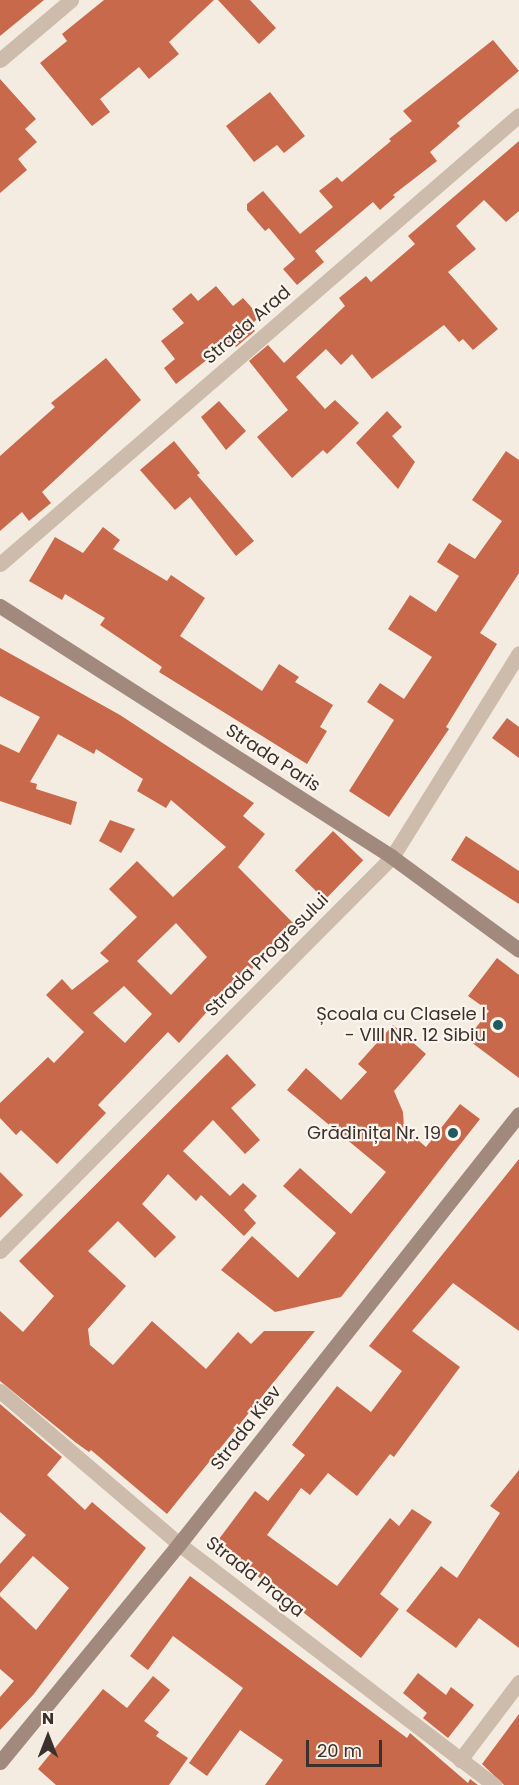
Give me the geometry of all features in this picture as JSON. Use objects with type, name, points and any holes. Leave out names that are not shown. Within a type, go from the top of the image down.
[{"type":"street","points":[[0,60],[71,0]]},
{"type":"street","name":"Strada Arad","points":[[0,564],[519,115]]},
{"type":"street","name":"Strada Paris","points":[[0,606],[392,857],[519,950]]},
{"type":"street","name":"Strada Progresului","points":[[0,1251],[392,857],[519,653]]},
{"type":"street","name":"Strada Kiev","points":[[0,1762],[180,1544],[519,1114]]},
{"type":"street","name":"Strada Praga","points":[[0,1391],[180,1544],[494,1785]]},
{"type":"street","points":[[460,1760],[519,1682]]},
{"type":"building","points":[[0,0],[44,0],[0,36]]},
{"type":"building","points":[[104,0],[214,0],[169,42],[179,54],[149,79],[139,67],[100,99],[110,112],[92,126],[40,63],[67,41],[62,34]]},
{"type":"building","points":[[218,0],[250,0],[276,28],[259,44]]},
{"type":"building","points":[[493,40],[519,71],[457,123],[460,126],[430,152],[437,161],[393,195],[395,197],[380,210],[373,202],[315,251],[324,262],[297,285],[283,269],[295,259],[269,228],[265,231],[247,210],[247,204],[263,191],[300,234],[333,207],[319,191],[337,177],[342,182],[391,141],[389,139],[412,121],[403,111]]},
{"type":"building","points":[[0,79],[36,119],[25,129],[37,142],[18,159],[27,170],[0,193]]},
{"type":"building","points":[[270,92],[305,136],[284,153],[277,145],[254,162],[226,126]]},
{"type":"building","points":[[519,141],[519,211],[506,222],[484,200],[456,226],[476,249],[448,272],[498,329],[473,350],[463,339],[459,342],[444,325],[372,379],[352,354],[341,365],[326,349],[296,377],[325,409],[335,400],[359,423],[327,454],[323,450],[292,478],[257,437],[288,410],[249,361],[268,345],[284,363],[345,306],[339,298],[366,276],[371,282],[415,244],[408,236]]},
{"type":"building","points":[[216,286],[233,306],[243,298],[260,317],[250,325],[255,331],[236,347],[231,341],[176,384],[164,368],[175,359],[161,341],[184,323],[172,309],[191,293],[198,301]]},
{"type":"building","points":[[106,358],[141,400],[42,492],[51,503],[29,521],[22,512],[0,531],[0,456],[55,407],[51,403]]},
{"type":"building","points":[[219,401],[246,431],[226,450],[201,417]]},
{"type":"building","points":[[387,411],[402,427],[392,436],[415,462],[398,489],[356,443]]},
{"type":"building","points":[[174,441],[200,473],[197,475],[254,541],[236,556],[190,497],[175,510],[140,470]]},
{"type":"building","points":[[506,451],[519,460],[519,573],[480,633],[497,644],[446,727],[449,729],[389,817],[349,791],[394,720],[367,702],[380,683],[404,699],[432,657],[388,629],[410,595],[436,612],[459,576],[437,562],[449,543],[475,559],[502,521],[472,500]]},
{"type":"building","points":[[103,527],[120,540],[113,549],[167,581],[171,575],[205,598],[180,636],[262,691],[279,664],[299,677],[295,682],[333,705],[320,727],[327,731],[307,764],[159,672],[162,667],[100,625],[105,618],[65,594],[62,600],[29,581],[55,537],[83,553]]},
{"type":"building","points":[[0,648],[120,715],[254,803],[243,816],[265,834],[238,867],[296,926],[252,969],[248,966],[179,1043],[168,1032],[98,1105],[106,1113],[57,1164],[21,1130],[16,1135],[0,1118],[0,1103],[48,1057],[54,1063],[84,1032],[46,995],[62,979],[72,990],[109,961],[100,953],[137,917],[109,889],[137,861],[173,897],[226,847],[171,800],[166,808],[137,791],[143,779],[96,749],[94,754],[58,734],[30,782],[37,784],[36,789],[77,802],[71,825],[0,801],[0,744],[19,753],[40,717],[0,696]],"holes":[[[176,923],[207,957],[171,995],[137,961]],[[124,986],[152,1014],[125,1043],[93,1013]]]},
{"type":"building","points":[[507,718],[519,727],[519,758],[492,738]]},
{"type":"building","points":[[110,820],[135,829],[121,853],[99,841]]},
{"type":"building","points":[[333,831],[363,860],[325,900],[295,871]]},
{"type":"building","points":[[466,836],[519,871],[519,904],[451,860]]},
{"type":"building","name":"Școala cu Clasele I - VIII NR. 12 Sibiu","points":[[497,958],[519,975],[519,1078],[467,1039],[489,1011],[468,996]]},
{"type":"building","points":[[393,1025],[426,1054],[394,1091],[403,1112],[404,1128],[426,1147],[460,1104],[480,1119],[341,1297],[275,1312],[221,1270],[252,1236],[298,1278],[336,1233],[283,1186],[300,1168],[351,1214],[386,1172],[287,1090],[306,1068],[341,1100],[367,1072],[358,1064]]},
{"type":"building","points":[[227,1054],[256,1085],[231,1108],[260,1140],[245,1154],[213,1120],[183,1151],[230,1196],[243,1183],[257,1196],[244,1210],[256,1223],[244,1236],[201,1195],[196,1201],[168,1174],[142,1204],[176,1237],[155,1258],[118,1221],[88,1251],[126,1286],[88,1329],[90,1345],[113,1365],[152,1321],[206,1369],[238,1332],[251,1344],[264,1331],[315,1331],[167,1514],[91,1450],[89,1452],[75,1442],[0,1381],[0,1311],[23,1332],[54,1296],[19,1261]]},
{"type":"building","points":[[519,1159],[519,1331],[453,1283],[412,1331],[460,1367],[394,1457],[390,1454],[357,1496],[328,1473],[310,1495],[301,1488],[267,1535],[337,1586],[390,1518],[399,1526],[412,1509],[432,1522],[380,1594],[399,1609],[361,1658],[216,1543],[255,1491],[268,1501],[305,1455],[292,1445],[337,1386],[371,1412],[402,1371],[369,1346]]},
{"type":"building","points":[[0,1172],[23,1195],[0,1218]]},
{"type":"building","points":[[0,1404],[62,1457],[47,1475],[85,1510],[92,1502],[146,1548],[33,1695],[0,1730],[0,1697],[14,1681],[0,1669],[0,1596],[36,1630],[69,1588],[33,1556],[0,1593],[0,1564],[26,1535],[0,1512]]},
{"type":"building","points":[[519,1470],[519,1648],[479,1618],[456,1648],[406,1611],[441,1566],[457,1578],[500,1513],[490,1506]]},
{"type":"building","points":[[190,1576],[407,1738],[410,1733],[468,1783],[470,1779],[478,1785],[265,1785],[283,1760],[240,1730],[207,1776],[189,1763],[243,1688],[173,1636],[148,1670],[130,1656]]},
{"type":"building","points":[[418,1673],[446,1695],[451,1687],[474,1705],[448,1738],[423,1718],[427,1713],[403,1693]]},
{"type":"building","points":[[153,1676],[170,1690],[144,1721],[159,1732],[156,1736],[188,1758],[169,1785],[56,1785],[38,1769],[103,1689],[127,1708]]},
{"type":"building","points":[[519,1714],[519,1785],[504,1785],[482,1764]]},
{"type":"place","name":"Școala cu Clasele I - VIII NR. 12 Sibiu","points":[[498,1025]]},
{"type":"place","name":"Grădinița Nr. 19","points":[[453,1133]]}]
